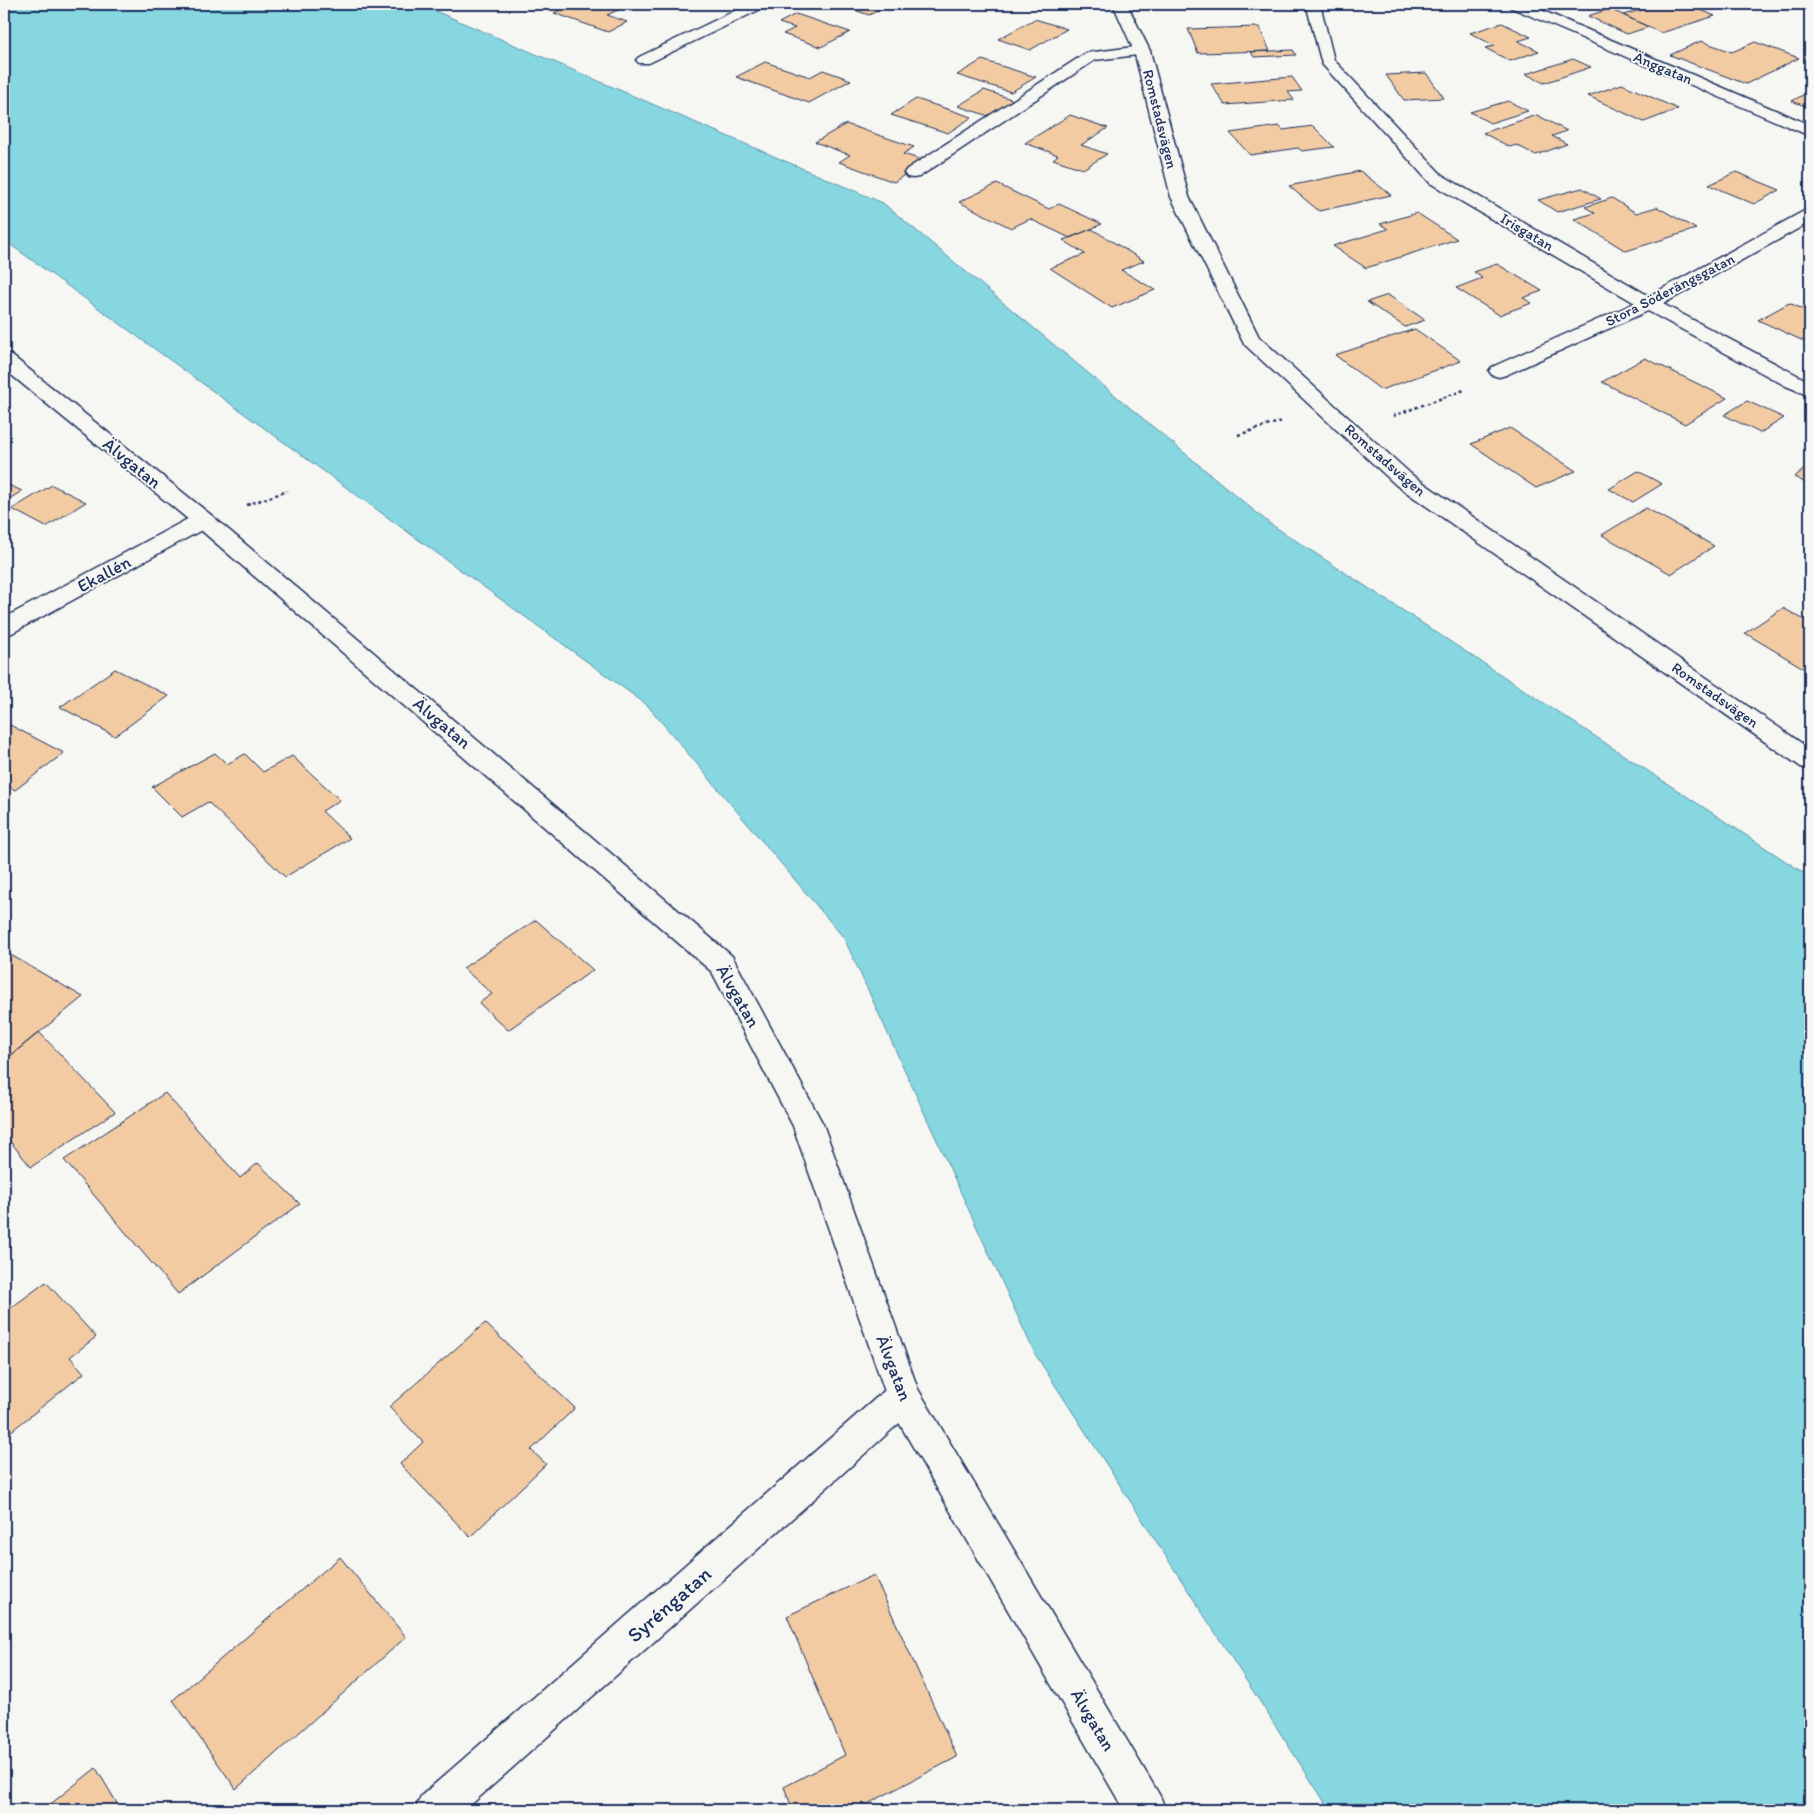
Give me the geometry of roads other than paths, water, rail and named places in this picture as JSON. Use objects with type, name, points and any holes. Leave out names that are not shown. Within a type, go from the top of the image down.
[{"type":"street","points":[[644,60],[760,4]]},
{"type":"street","name":"Romstadsvägen","points":[[1120,4],[1142,51],[1180,197],[1251,340],[1404,480],[1810,761]]},
{"type":"street","name":"Irisgatan","points":[[1313,4],[1327,61],[1436,179],[1649,304],[1810,390]]},
{"type":"street","name":"Änggatan","points":[[1515,4],[1810,131]]},
{"type":"street","name":"Romstadsvägen","points":[[913,173],[1091,56],[1142,51]]},
{"type":"street","name":"Stora Söderängsgatan","points":[[1500,371],[1649,304],[1810,215]]},
{"type":"street","name":"Älvgatan","points":[[4,359],[204,520],[722,964],[808,1124],[903,1397],[1146,1810]]},
{"type":"street","name":"Ekallén","points":[[4,628],[204,520]]},
{"type":"street","name":"Syréngatan","points":[[435,1810],[903,1397]]},
{"type":"water","points":[[4,4],[419,4],[883,203],[1269,523],[1810,877],[1810,1810],[1330,1810],[1035,1354],[844,938],[647,705],[4,240]]}]
